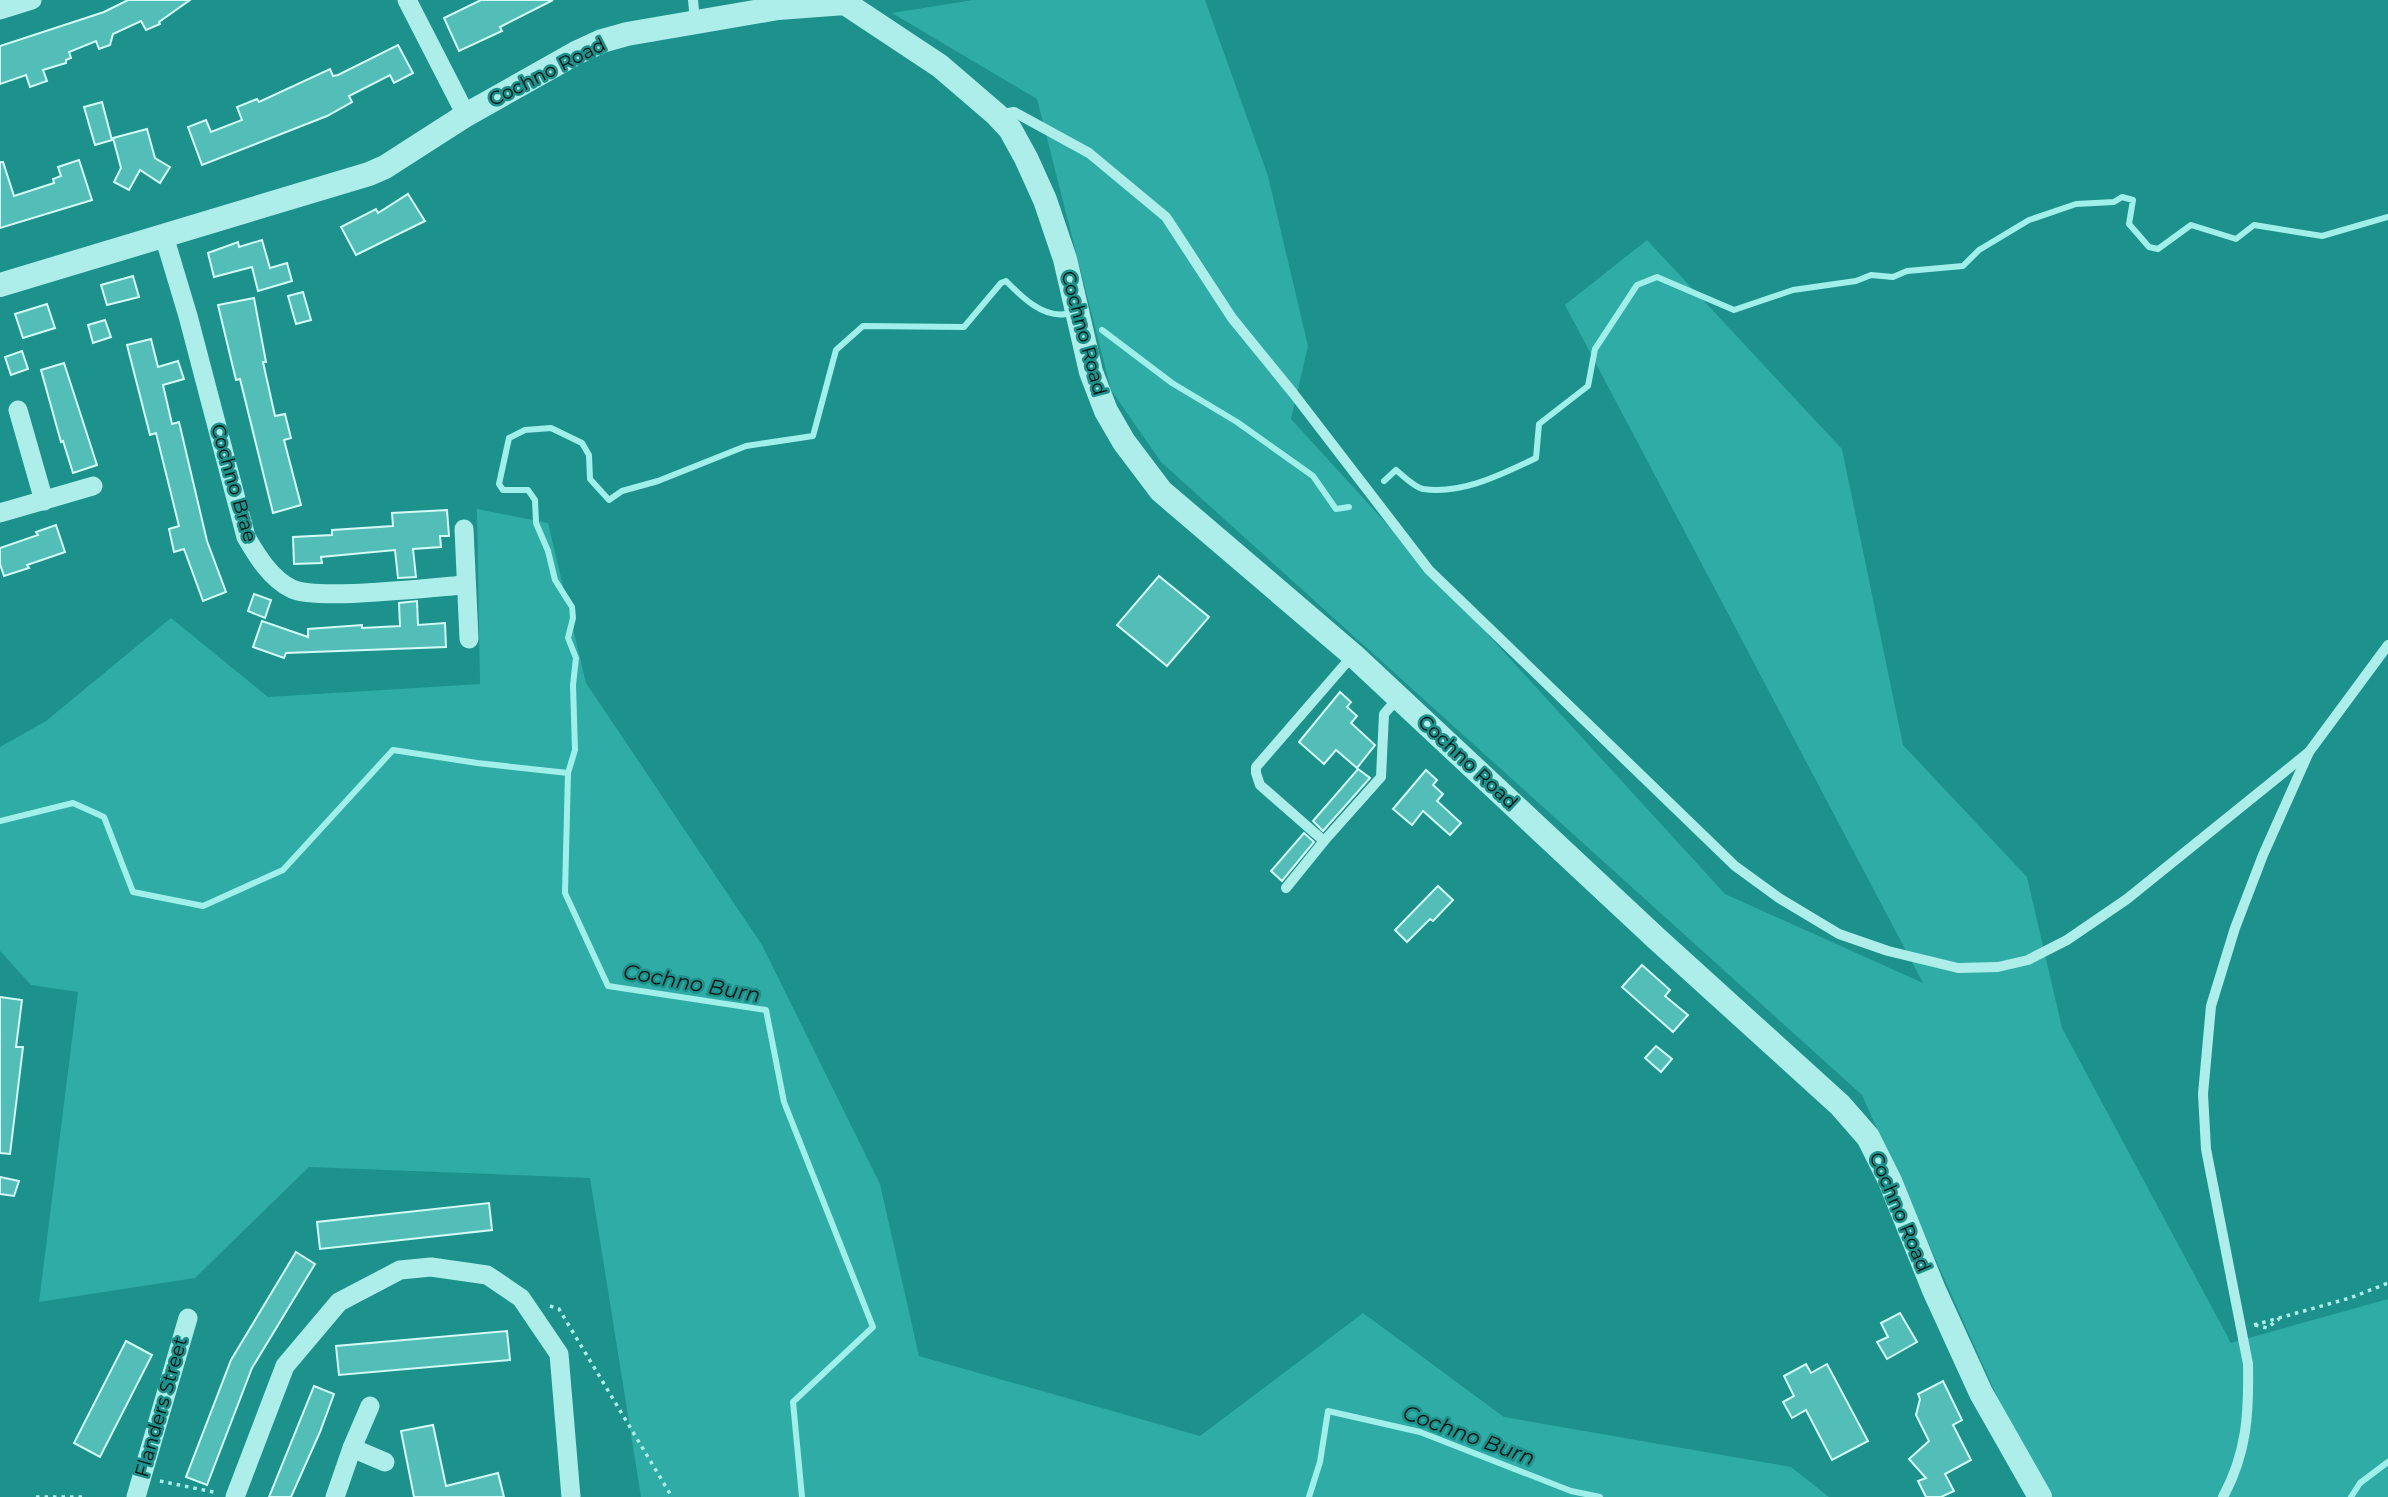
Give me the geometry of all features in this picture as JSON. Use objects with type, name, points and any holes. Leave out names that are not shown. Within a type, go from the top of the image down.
[{"type":"street","points":[[0,9],[32,0]]},
{"type":"street","points":[[407,0],[466,115]]},
{"type":"street","name":"Cochno Road","points":[[0,285],[369,174],[576,53],[602,41],[694,10],[854,2],[940,66],[998,115],[1010,129],[1045,200],[1065,259],[1091,372],[1106,411],[1124,442],[1160,491],[1353,655],[1657,940],[1840,1105],[1868,1137],[1890,1181],[1934,1290],[1981,1393],[2040,1497]]},
{"type":"street","name":"Cochno Brae","points":[[164,236],[188,316],[246,537],[262,564],[293,589],[328,593],[466,585]]},
{"type":"street","points":[[18,410],[44,501]]},
{"type":"street","points":[[0,513],[93,486]]},
{"type":"street","points":[[464,529],[469,639]]},
{"type":"street","points":[[235,1497],[285,1366],[339,1302],[400,1270],[431,1267],[487,1275],[521,1298],[559,1354],[571,1497]]},
{"type":"street","name":"Flanders Street","points":[[136,1497],[188,1318]]},
{"type":"street","points":[[335,1497],[370,1406]]},
{"type":"street","points":[[352,1448],[385,1462]]},
{"type":"lane","points":[[998,115],[1014,112],[1089,153],[1166,217],[1232,318],[1429,570],[1735,866],[1779,898],[1839,934],[1888,951],[1958,968],[1998,967],[2028,960],[2067,940],[2127,899],[2309,752]]},
{"type":"lane","points":[[2223,1497],[2233,1480],[2245,1442],[2249,1401],[2248,1364],[2206,1149],[2203,1094],[2211,1006],[2235,928],[2263,855],[2309,752],[2388,645]]},
{"type":"lane","points":[[1324,841],[1260,785],[1256,767],[1353,655]]},
{"type":"lane","points":[[1286,888],[1381,777],[1384,714],[1398,698]]},
{"type":"path","points":[[2280,1317],[2267,1328],[2253,1325],[2265,1321],[2350,1298],[2388,1283]]},
{"type":"path","points":[[521,1298],[559,1309],[672,1497]]},
{"type":"path","points":[[141,1476],[235,1497]]},
{"type":"path","points":[[36,1497],[84,1497]]},
{"type":"shaded area","points":[[973,0],[1205,0],[1268,176],[1308,346],[1291,419],[1725,894],[1923,983],[1565,305],[1647,240],[1842,449],[1903,745],[2027,877],[2062,1028],[2231,1343],[2388,1299],[2388,1497],[2042,1497],[1862,1095],[1161,462],[1111,390],[1037,99],[892,13]]},
{"type":"shaded area","points":[[477,509],[548,523],[586,683],[762,945],[880,1184],[919,1356],[1200,1436],[1363,1313],[1504,1417],[1791,1467],[1829,1497],[641,1497],[590,1178],[309,1167],[195,1278],[39,1302],[78,992],[31,985],[0,951],[0,747],[46,721],[171,618],[268,697],[480,684]]},
{"type":"building","points":[[128,0],[190,0],[159,22],[160,24],[146,30],[141,21],[113,34],[110,45],[99,49],[96,41],[69,52],[71,58],[66,60],[66,63],[43,70],[47,81],[30,87],[26,75],[0,84],[0,46],[104,12]]},
{"type":"building","points":[[481,0],[553,0],[500,27],[502,31],[459,51],[444,18]]},
{"type":"building","points":[[398,45],[413,73],[394,83],[390,75],[349,96],[352,102],[327,116],[202,165],[188,127],[206,120],[211,132],[242,120],[237,107],[257,99],[259,102],[330,69],[333,76],[338,75]]},
{"type":"building","points":[[102,102],[112,140],[95,145],[84,107]]},
{"type":"building","points":[[147,129],[155,158],[170,167],[160,183],[140,170],[129,190],[114,182],[121,168],[113,138]]},
{"type":"building","points":[[79,160],[92,200],[0,228],[0,162],[3,162],[14,196],[54,183],[53,179],[61,176],[58,167]]},
{"type":"building","points":[[408,194],[425,221],[356,255],[341,227],[376,209],[378,213]]},
{"type":"building","points":[[262,240],[270,268],[287,263],[292,281],[258,291],[252,267],[214,277],[208,253],[238,242],[239,247]]},
{"type":"building","points":[[133,276],[139,297],[107,305],[101,285]]},
{"type":"building","points":[[303,292],[311,320],[296,324],[288,296]]},
{"type":"building","points":[[254,298],[266,362],[263,362],[275,416],[285,414],[291,438],[284,440],[301,505],[273,513],[240,379],[236,380],[218,305]]},
{"type":"building","points":[[47,304],[55,328],[23,338],[15,314]]},
{"type":"building","points":[[105,320],[111,337],[93,343],[88,325]]},
{"type":"building","points":[[151,339],[158,367],[178,361],[184,379],[163,385],[172,424],[179,422],[207,541],[226,592],[203,601],[184,549],[174,552],[169,529],[179,526],[156,433],[150,435],[127,345]]},
{"type":"building","points":[[22,351],[28,369],[11,375],[5,357]]},
{"type":"building","points":[[64,363],[97,465],[73,473],[63,441],[61,442],[41,370]]},
{"type":"building","points":[[447,510],[449,536],[440,536],[441,547],[413,549],[416,577],[398,578],[395,550],[321,557],[322,563],[294,564],[293,537],[332,535],[332,530],[393,526],[392,513]]},
{"type":"building","points":[[56,525],[65,552],[4,576],[0,564],[0,548],[38,535],[36,532]]},
{"type":"building","points":[[1159,576],[1209,617],[1167,666],[1117,625]]},
{"type":"building","points":[[254,594],[271,600],[265,618],[248,611]]},
{"type":"building","points":[[417,601],[418,625],[445,623],[446,647],[286,653],[284,658],[253,647],[262,621],[308,637],[308,629],[362,625],[362,628],[400,626],[399,603]]},
{"type":"building","points":[[1340,692],[1351,702],[1347,707],[1357,716],[1351,723],[1375,745],[1357,768],[1336,750],[1324,764],[1299,742]]},
{"type":"building","points":[[1358,769],[1370,778],[1323,831],[1313,821]]},
{"type":"building","points":[[1426,770],[1437,780],[1433,785],[1443,794],[1437,801],[1461,823],[1450,835],[1423,811],[1412,825],[1393,809]]},
{"type":"building","points":[[1304,833],[1314,842],[1282,881],[1271,871]]},
{"type":"building","points":[[1438,886],[1453,900],[1407,942],[1395,930]]},
{"type":"building","points":[[1642,965],[1670,990],[1665,996],[1688,1015],[1673,1032],[1622,987]]},
{"type":"building","points":[[0,997],[22,1000],[16,1047],[23,1047],[10,1154],[0,1153]]},
{"type":"building","points":[[1656,1046],[1672,1059],[1661,1072],[1645,1058]]},
{"type":"building","points":[[0,1177],[19,1181],[14,1196],[0,1194]]},
{"type":"building","points":[[489,1203],[492,1230],[320,1249],[317,1222]]},
{"type":"building","points":[[296,1252],[315,1264],[252,1368],[207,1485],[186,1477],[231,1360]]},
{"type":"building","points":[[1900,1313],[1917,1342],[1887,1359],[1877,1342],[1888,1337],[1881,1323]]},
{"type":"building","points":[[507,1331],[510,1360],[339,1375],[336,1346]]},
{"type":"building","points":[[126,1341],[152,1355],[100,1457],[74,1443]]},
{"type":"building","points":[[1806,1364],[1811,1373],[1827,1364],[1868,1441],[1832,1460],[1806,1410],[1792,1418],[1783,1402],[1794,1396],[1784,1376]]},
{"type":"building","points":[[1943,1381],[1962,1420],[1953,1425],[1971,1460],[1945,1474],[1954,1491],[1941,1497],[1926,1497],[1918,1481],[1926,1478],[1909,1459],[1929,1441],[1916,1415],[1920,1399],[1918,1394]]},
{"type":"building","points":[[314,1386],[334,1394],[320,1432],[291,1497],[269,1497]]},
{"type":"building","points":[[433,1425],[446,1486],[498,1473],[504,1497],[414,1497],[401,1431]]},
{"type":"waterway","points":[[1384,481],[1396,470],[1420,488],[1452,489],[1481,482],[1536,458],[1539,424],[1588,386],[1595,349],[1637,285],[1657,277],[1734,310],[1793,290],[1856,281],[1871,275],[1893,277],[1907,271],[1963,266],[1979,250],[2029,220],[2076,204],[2114,202],[2122,197],[2133,200],[2129,224],[2149,247],[2158,249],[2191,225],[2236,239],[2254,225],[2322,236],[2388,217]]},
{"type":"waterway","points":[[568,773],[575,750],[573,685],[576,658],[568,638],[573,618],[572,607],[555,580],[548,551],[536,523],[535,500],[528,490],[503,490],[499,484],[509,438],[525,430],[551,428],[582,443],[589,455],[590,479],[609,500],[622,491],[658,481],[746,446],[813,436],[836,350],[863,326],[964,327],[1001,283],[1006,281],[1040,309],[1049,313],[1066,314]]},
{"type":"waterway","points":[[1102,330],[1172,383],[1237,422],[1313,476],[1336,509],[1349,507]]},
{"type":"waterway","name":"Cochno Burn","points":[[0,821],[73,803],[104,817],[133,892],[203,906],[283,870],[393,750],[568,773],[565,893],[608,986],[766,1010],[784,1102],[873,1327],[793,1402],[802,1497]]},
{"type":"waterway","name":"Cochno Burn","points":[[1309,1497],[1320,1462],[1328,1411],[1420,1432],[1571,1491],[1600,1497]]},
{"type":"waterway","name":"Cochno Burn","points":[[2351,1497],[2360,1483],[2388,1462]]}]
